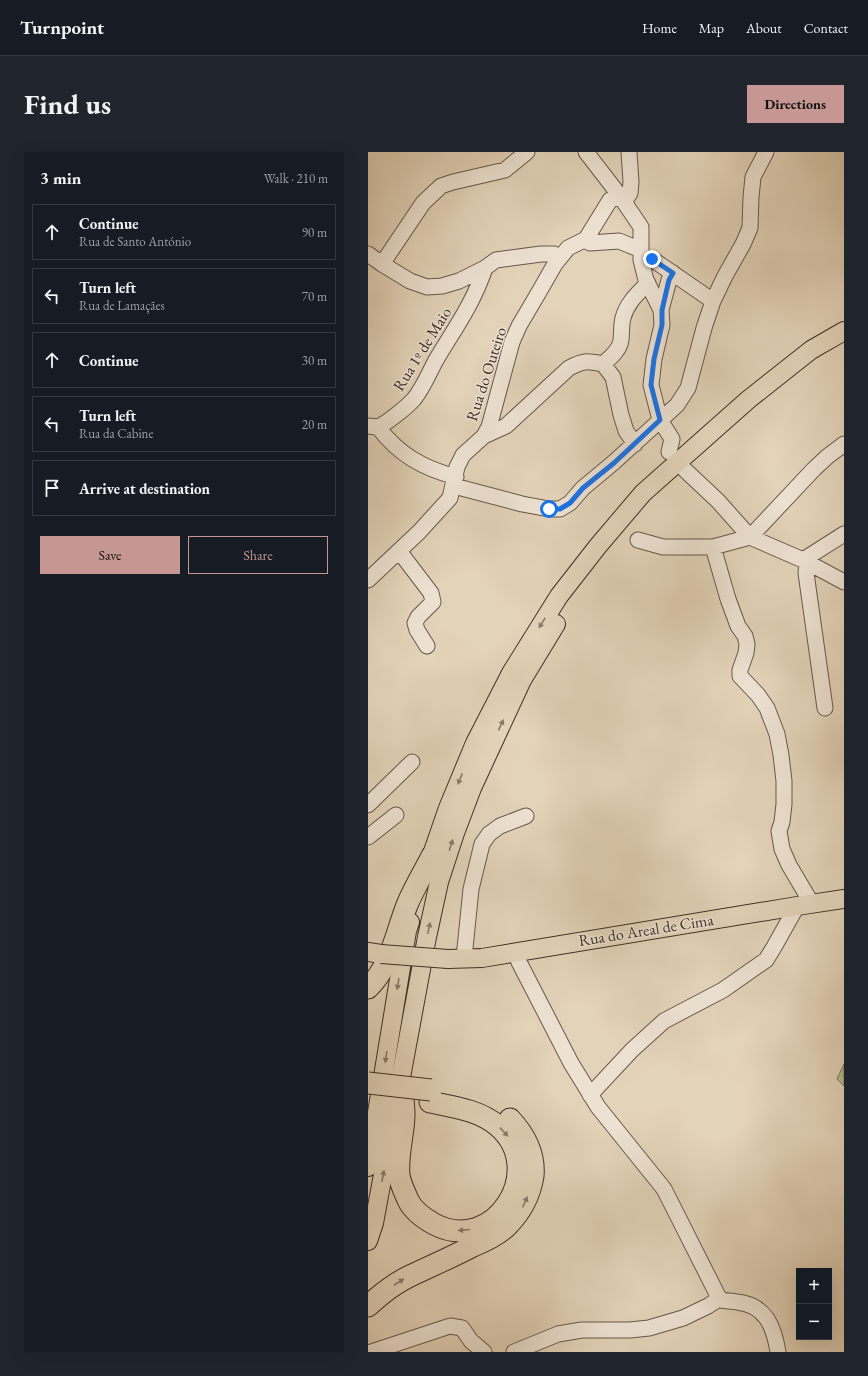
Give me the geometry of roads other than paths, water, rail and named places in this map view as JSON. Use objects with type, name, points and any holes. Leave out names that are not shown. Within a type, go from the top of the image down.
[{"type":"highway","points":[[368,988],[384,966],[396,942],[407,905],[432,856]]},
{"type":"highway","points":[[368,1083],[431,1096],[481,1116],[498,1126],[508,1138],[515,1154],[518,1168],[517,1184],[510,1201],[499,1215],[480,1227],[462,1231],[442,1228],[424,1218],[409,1202],[399,1176],[398,1161],[404,1114],[401,1081]]},
{"type":"highway","points":[[368,1095],[462,1097],[488,1104],[506,1115],[519,1129],[528,1145],[534,1168],[531,1188],[522,1209],[507,1226],[488,1239],[408,1277],[379,1296],[368,1306]]},
{"type":"main road","points":[[368,1167],[407,930],[448,808],[475,743],[511,673],[559,596],[598,546],[643,493],[749,399],[811,350],[844,331]]},
{"type":"main road","points":[[368,1241],[374,1222],[427,937],[439,882],[472,788],[522,680],[568,605],[606,551],[648,498],[697,445]]},
{"type":"main road","name":"Rua do Areal de Cima","points":[[375,953],[456,959],[482,958],[844,899]]},
{"type":"street","points":[[382,264],[423,203],[441,186],[505,170],[527,152]]},
{"type":"street","points":[[586,152],[622,199],[641,227],[641,253],[648,283],[662,310]]},
{"type":"street","points":[[622,199],[630,193],[631,182],[629,152]]},
{"type":"street","points":[[373,426],[388,440],[419,464],[440,473],[455,482],[522,504],[549,509],[560,509],[570,503],[583,488],[614,463],[677,404],[688,388],[713,301],[750,228],[753,177],[766,152]]},
{"type":"street","name":"Rua do Outeiro","points":[[368,580],[434,517],[450,498],[458,467],[463,455],[484,436],[489,427],[512,342],[519,326],[560,258],[568,248],[584,240],[594,228],[610,200],[622,199]]},
{"type":"street","points":[[584,240],[590,243],[619,241],[652,259],[713,301]]},
{"type":"street","points":[[368,254],[410,281],[427,287],[442,286],[459,281],[485,268],[496,260],[542,254],[554,254],[560,258]]},
{"type":"street","name":"Rua 1º de Maio","points":[[373,426],[402,410],[413,400],[472,302],[485,268]]},
{"type":"street","points":[[669,452],[672,439],[660,420],[651,385],[654,359],[662,325],[662,310],[669,280],[673,273]]},
{"type":"street","points":[[484,436],[506,426],[569,368],[581,362],[603,364],[613,356],[621,342],[623,318],[632,299],[648,283]]},
{"type":"street","points":[[603,364],[612,377],[621,416],[626,431],[634,444]]},
{"type":"street","points":[[638,540],[663,547],[713,547],[750,537],[814,469],[844,444]]},
{"type":"street","points":[[686,470],[718,501],[750,537],[805,561],[844,582]]},
{"type":"street","points":[[805,561],[844,534]]},
{"type":"street","points":[[590,1095],[632,1050],[664,1021],[723,990],[766,960],[805,905],[782,849],[779,831],[782,822],[784,804],[784,781],[782,755],[777,734],[767,708],[758,695],[740,676],[740,670],[746,654],[747,644],[745,636],[738,626],[728,599],[713,547]]},
{"type":"street","points":[[398,551],[431,593],[433,602],[418,617],[415,623],[417,630],[427,646]]},
{"type":"street","points":[[805,561],[825,708]]},
{"type":"street","points":[[368,805],[412,762]]},
{"type":"street","points":[[368,837],[396,815]]},
{"type":"street","points":[[456,959],[482,844],[489,834],[500,826],[526,816]]},
{"type":"street","points":[[515,952],[571,1063],[598,1108],[664,1189],[720,1298],[728,1302],[738,1302],[760,1310],[770,1323],[778,1352]]},
{"type":"street","points":[[514,1352],[558,1334],[582,1330],[649,1328],[683,1318],[708,1306],[720,1298]]},
{"type":"street","points":[[371,1352],[450,1326],[462,1328],[471,1341],[484,1352]]}]
